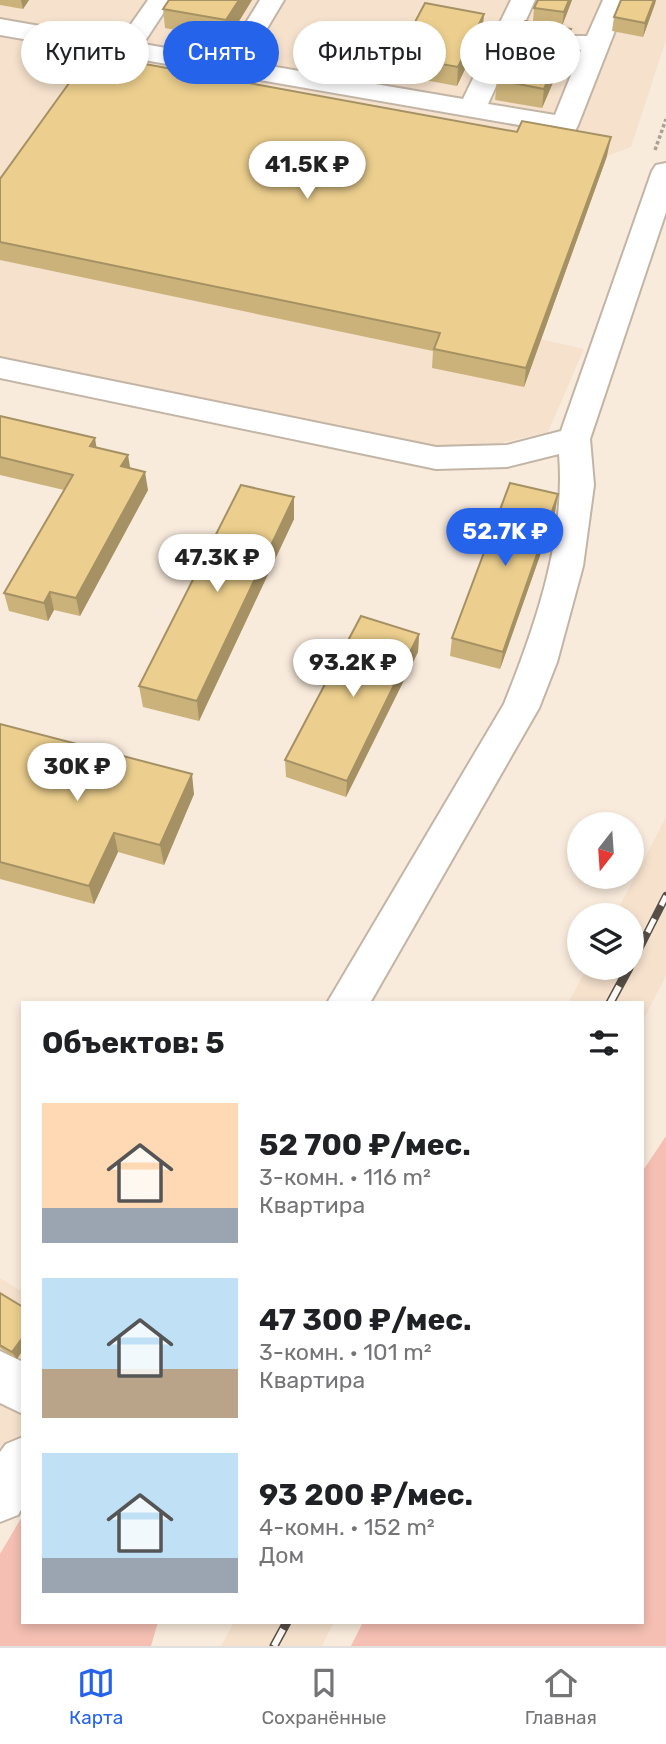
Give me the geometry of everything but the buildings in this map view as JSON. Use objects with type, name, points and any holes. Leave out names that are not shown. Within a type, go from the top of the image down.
[{"type":"street","points":[[146,21],[160,0]]},
{"type":"street","points":[[259,21],[272,0]]},
{"type":"street","points":[[523,0],[527,21]]},
{"type":"street","points":[[279,75],[565,125],[615,0]]},
{"type":"street","points":[[0,27],[21,31]]},
{"type":"street","points":[[580,42],[596,45]]},
{"type":"street","points":[[472,109],[491,84]]},
{"type":"street","points":[[349,1001],[521,708],[539,662],[566,566],[578,485],[574,439],[666,171]]},
{"type":"street","points":[[0,368],[436,458],[507,457],[574,439]]},
{"type":"street","points":[[0,1375],[21,1389]]},
{"type":"street","points":[[0,1497],[21,1464]]},
{"type":"shaded area","points":[[0,0],[666,0],[666,40],[631,147],[607,156],[541,339],[584,349],[548,432],[498,444],[438,448],[0,356]]},
{"type":"shaded area","points":[[666,817],[666,976],[644,1018],[644,1001],[569,1001],[580,980],[644,980],[644,903],[621,903],[629,889],[644,889],[644,859]]},
{"type":"shaded area","points":[[666,1136],[666,1646],[351,1646],[362,1624],[644,1624],[644,1169]]},
{"type":"shaded area","points":[[0,1278],[21,1291],[21,1443],[0,1478]]},
{"type":"shaded area","points":[[21,1518],[21,1624],[157,1624],[151,1646],[0,1646],[0,1554]]},
{"type":"shaded area","points":[[233,1624],[333,1624],[322,1646],[221,1646]]},
{"type":"railway","points":[[644,939],[666,896]]},
{"type":"railway","points":[[611,1001],[622,980]]},
{"type":"railway","points":[[274,1646],[286,1624]]}]
